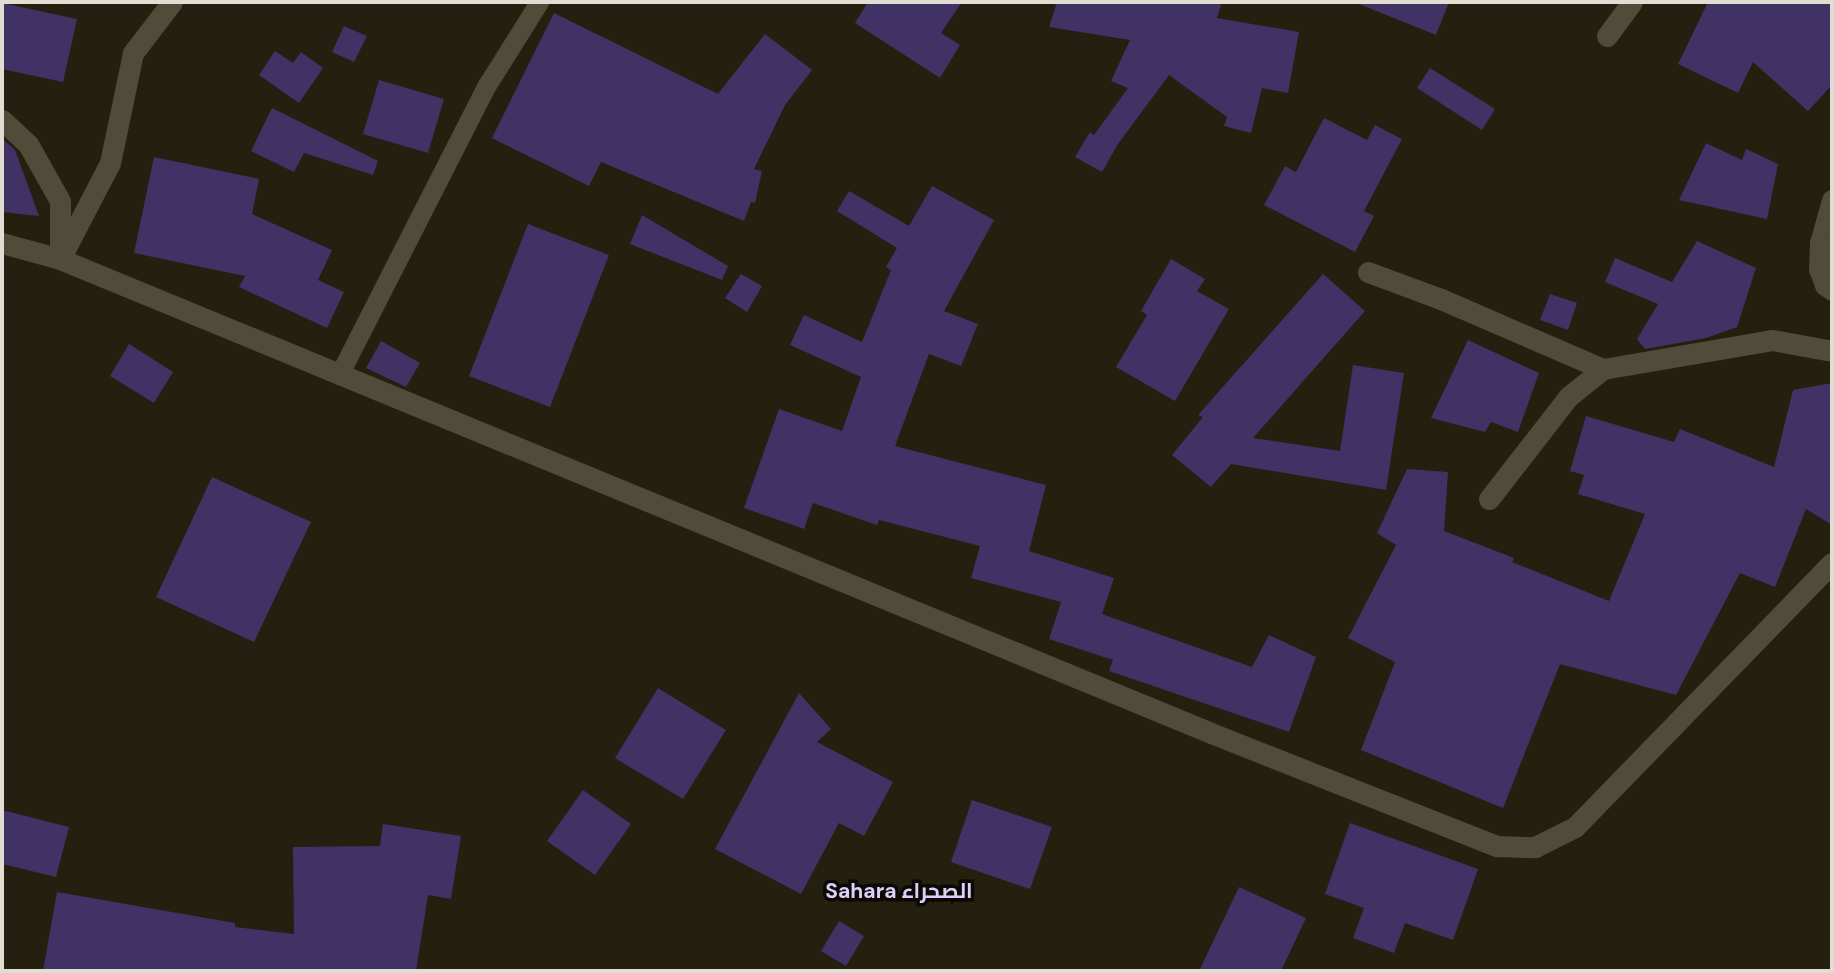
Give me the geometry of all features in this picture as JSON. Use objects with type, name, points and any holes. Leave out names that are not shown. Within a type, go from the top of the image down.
[{"type":"main road","points":[[60,258],[110,163],[133,53],[172,2]]},
{"type":"main road","points":[[1607,37],[1632,2]]},
{"type":"main road","points":[[2,120],[28,144],[60,201],[60,258]]},
{"type":"main road","points":[[1832,201],[1820,243],[1819,269],[1825,285],[1832,290]]},
{"type":"main road","points":[[2,243],[60,258],[1210,733],[1497,846],[1535,847],[1576,827],[1832,563]]},
{"type":"main road","points":[[1368,272],[1441,299],[1603,369]]},
{"type":"main road","points":[[1489,499],[1567,397],[1603,369],[1772,340],[1832,351]]},
{"type":"lane","points":[[339,375],[487,85],[539,2]]},
{"type":"building","points":[[868,2],[962,2],[941,33],[960,45],[940,78],[855,23]]},
{"type":"building","points":[[1057,2],[1222,2],[1217,18],[1299,32],[1288,93],[1262,88],[1251,133],[1224,126],[1227,117],[1169,75],[1118,144],[1102,172],[1075,157],[1090,132],[1094,135],[1128,88],[1111,81],[1130,40],[1049,27]]},
{"type":"building","points":[[1354,2],[1449,2],[1436,35]]},
{"type":"building","points":[[1708,2],[1832,2],[1832,85],[1808,111],[1753,62],[1738,93],[1678,64]]},
{"type":"building","points":[[2,3],[77,19],[63,82],[2,69]]},
{"type":"building","points":[[554,13],[718,94],[765,34],[812,70],[785,105],[754,169],[762,171],[755,203],[751,202],[744,221],[601,162],[589,186],[492,138]]},
{"type":"building","points":[[344,26],[367,36],[354,62],[332,52]]},
{"type":"building","points":[[275,51],[293,63],[301,52],[323,68],[299,103],[259,75]]},
{"type":"building","points":[[1430,68],[1495,109],[1482,130],[1417,88]]},
{"type":"building","points":[[379,80],[444,99],[428,153],[363,134]]},
{"type":"building","points":[[272,108],[378,161],[373,175],[304,153],[294,172],[251,151]]},
{"type":"building","points":[[1324,118],[1367,140],[1375,125],[1402,139],[1364,211],[1374,216],[1355,252],[1264,205],[1285,166],[1296,172]]},
{"type":"building","points":[[2,138],[15,150],[39,216],[2,212]]},
{"type":"building","points":[[1706,143],[1742,160],[1746,149],[1778,164],[1767,219],[1679,200]]},
{"type":"building","points":[[154,157],[259,179],[252,214],[332,250],[318,280],[344,292],[327,328],[239,287],[245,276],[134,253]]},
{"type":"building","points":[[932,186],[994,220],[944,311],[978,324],[961,366],[929,354],[895,446],[1046,485],[1029,551],[1114,578],[1102,614],[1252,667],[1269,635],[1316,657],[1289,732],[1109,671],[1113,660],[1049,639],[1061,602],[971,578],[980,546],[879,520],[877,525],[813,503],[804,529],[744,508],[779,409],[842,431],[861,377],[790,345],[804,315],[862,342],[891,270],[886,267],[897,248],[837,211],[849,191],[909,226]]},
{"type":"building","points":[[642,215],[728,266],[722,280],[630,244]]},
{"type":"building","points":[[528,224],[609,255],[550,407],[469,376]]},
{"type":"building","points":[[1697,241],[1756,268],[1737,327],[1706,338],[1645,349],[1637,339],[1658,304],[1605,282],[1615,258],[1672,282]]},
{"type":"building","points":[[1171,259],[1205,279],[1197,291],[1229,309],[1175,401],[1116,367],[1147,315],[1141,311]]},
{"type":"building","points":[[741,274],[762,286],[747,312],[725,298]]},
{"type":"building","points":[[1323,274],[1365,311],[1253,438],[1340,451],[1353,365],[1404,373],[1386,490],[1231,464],[1211,487],[1172,455],[1203,417],[1198,415]]},
{"type":"building","points":[[1550,294],[1577,303],[1568,330],[1540,320]]},
{"type":"building","points":[[1468,340],[1539,373],[1518,432],[1491,422],[1485,432],[1431,418]]},
{"type":"building","points":[[381,341],[420,363],[406,387],[366,368]]},
{"type":"building","points":[[129,344],[173,372],[154,403],[110,376]]},
{"type":"building","points":[[1832,383],[1832,525],[1806,509],[1775,587],[1740,573],[1676,695],[1560,664],[1503,808],[1361,750],[1395,662],[1348,638],[1396,545],[1377,533],[1407,469],[1448,472],[1444,531],[1514,558],[1512,562],[1609,601],[1645,514],[1578,494],[1584,475],[1570,471],[1586,416],[1674,442],[1680,429],[1774,467],[1793,390]]},
{"type":"building","points":[[212,477],[311,522],[254,642],[156,597]]},
{"type":"building","points":[[658,688],[726,730],[683,799],[615,758]]},
{"type":"building","points":[[799,693],[831,729],[817,742],[893,782],[864,836],[839,823],[801,894],[715,849]]},
{"type":"building","points":[[583,790],[631,824],[595,875],[547,841]]},
{"type":"building","points":[[972,800],[1052,827],[1030,889],[951,862]]},
{"type":"building","points":[[2,810],[69,827],[56,877],[2,864]]},
{"type":"building","points":[[1350,823],[1478,869],[1453,940],[1405,923],[1394,953],[1353,938],[1364,908],[1325,894]]},
{"type":"building","points":[[383,824],[461,836],[451,899],[428,895],[416,971],[43,971],[57,892],[235,923],[235,927],[294,934],[293,847],[380,846]]},
{"type":"building","points":[[1239,887],[1306,918],[1281,971],[1199,971]]},
{"type":"building","points":[[839,921],[864,936],[846,966],[821,951]]},
{"type":"district","name":"Sahara الصحراء","points":[[899,891]]}]
